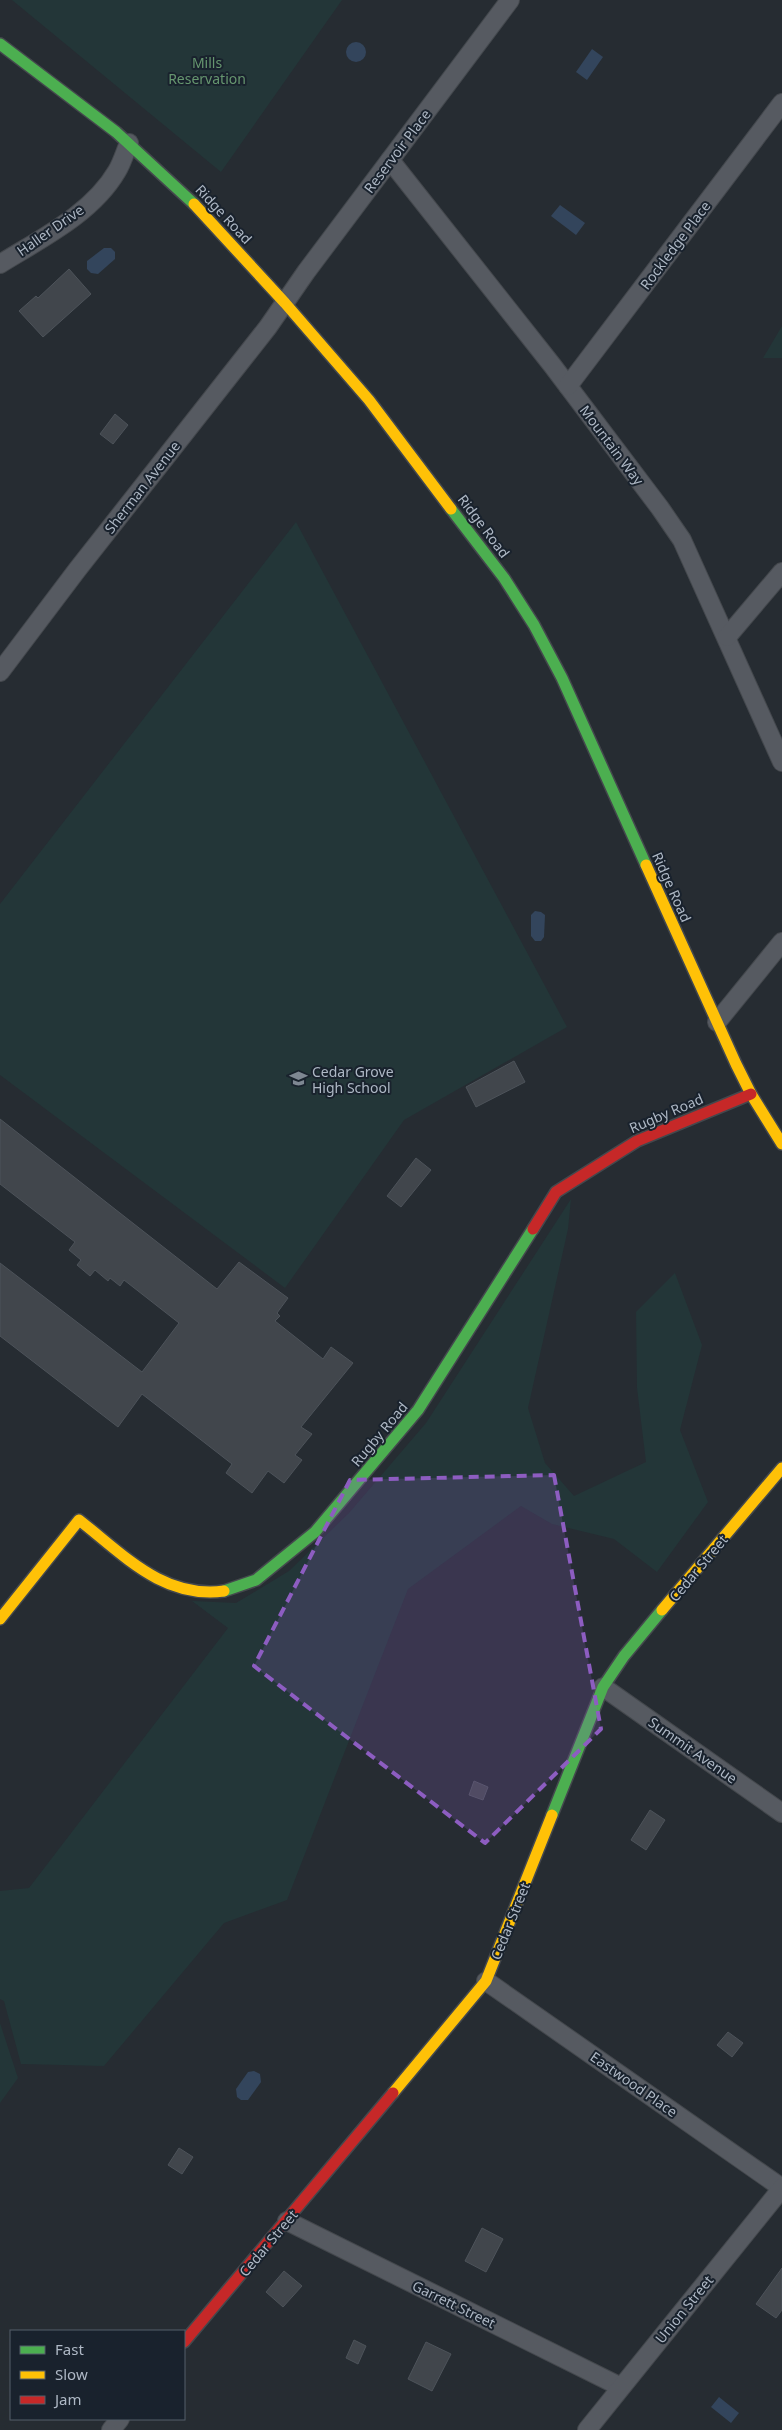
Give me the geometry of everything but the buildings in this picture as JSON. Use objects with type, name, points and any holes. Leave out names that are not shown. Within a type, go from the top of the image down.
[{"type":"street","name":"Reservoir Place","points":[[285,303],[510,0]]},
{"type":"street","name":"Ridge Road","points":[[0,44],[129,143],[195,204],[285,303],[374,408],[504,578],[534,626],[566,685],[750,1094],[782,1144]]},
{"type":"street","name":"Rockledge Place","points":[[568,386],[782,103]]},
{"type":"street","name":"Haller Drive","points":[[0,264],[62,225],[94,198],[117,171],[129,143]]},
{"type":"street","name":"Mountain Way","points":[[390,160],[568,386],[682,540],[782,762]]},
{"type":"street","name":"Sherman Avenue","points":[[0,672],[285,303]]},
{"type":"street","points":[[727,638],[782,572]]},
{"type":"street","points":[[717,1022],[782,942]]},
{"type":"street","name":"Rugby Road","points":[[0,1619],[79,1520],[155,1579],[182,1590],[210,1593],[226,1591],[256,1580],[315,1532],[418,1410],[556,1192],[637,1141],[750,1094]]},
{"type":"street","name":"Cedar Street","points":[[185,2341],[486,1981],[603,1686],[624,1656],[782,1468]]},
{"type":"street","name":"Summit Avenue","points":[[603,1686],[782,1813]]},
{"type":"street","name":"Eastwood Place","points":[[486,1981],[782,2188]]},
{"type":"street","name":"Union Street","points":[[587,2430],[782,2188]]},
{"type":"street","name":"Garrett Street","points":[[287,2221],[621,2387]]},
{"type":"street","points":[[111,2430],[119,2420]]},
{"type":"highlighted area","points":[[554,1475],[601,1729],[485,1843],[254,1666],[350,1480]]},
{"type":"green space","name":"Mills Reservation","points":[[12,0],[342,0],[221,172]]},
{"type":"green space","points":[[782,326],[782,358],[763,358]]},
{"type":"green space","points":[[296,522],[567,1027],[404,1120],[285,1288],[0,1075],[0,904]]},
{"type":"green space","points":[[571,1199],[568,1229],[528,1408],[545,1463],[574,1496],[646,1462],[637,1388],[636,1312],[675,1273],[702,1345],[680,1430],[708,1502],[657,1572],[614,1539],[552,1524],[521,1506],[408,1589],[287,1900],[224,1923],[104,2066],[21,2064],[4,2001],[0,1999],[0,1891],[29,1888],[228,1628],[192,1601],[236,1603],[289,1571],[349,1513],[426,1423]]},
{"type":"green space","points":[[0,2023],[18,2078],[0,2103]]},
{"type":"water","points":[[356,42],[363,45],[366,52],[363,59],[356,62],[349,59],[346,52],[349,45]]},
{"type":"water","points":[[592,49],[603,57],[587,80],[576,72]]},
{"type":"water","points":[[560,205],[585,223],[576,235],[551,216]]},
{"type":"water","points":[[104,248],[111,248],[115,252],[115,259],[98,274],[91,273],[87,269],[87,261]]},
{"type":"water","points":[[535,911],[545,915],[544,937],[541,941],[535,941],[531,936],[531,915]]},
{"type":"water","points":[[254,2071],[260,2074],[261,2082],[248,2100],[241,2100],[237,2097],[236,2089],[248,2072]]},
{"type":"water","points":[[719,2397],[739,2413],[731,2423],[711,2407]]},
{"type":"traffic: fast","points":[[0,44],[116,132],[194,204]]},
{"type":"traffic: fast","points":[[451,509],[504,578],[534,625],[562,678],[646,865]]},
{"type":"traffic: fast","points":[[224,1591],[256,1580],[315,1532],[418,1410],[533,1229]]},
{"type":"traffic: fast","points":[[552,1815],[603,1687],[624,1656],[662,1610]]},
{"type":"traffic: slow","points":[[194,204],[285,303],[369,400],[451,509]]},
{"type":"traffic: slow","points":[[646,865],[736,1064],[751,1094],[782,1144]]},
{"type":"traffic: slow","points":[[662,1610],[782,1468]]},
{"type":"traffic: slow","points":[[0,1619],[79,1520],[129,1560],[163,1581],[182,1588],[202,1592],[224,1591]]},
{"type":"traffic: slow","points":[[393,2093],[486,1981],[552,1815]]},
{"type":"traffic: jam","points":[[533,1229],[556,1192],[637,1141],[751,1094]]},
{"type":"traffic: jam","points":[[185,2341],[393,2093]]},
{"type":"place","name":"Cedar Grove High School","points":[[298,1079]]}]
